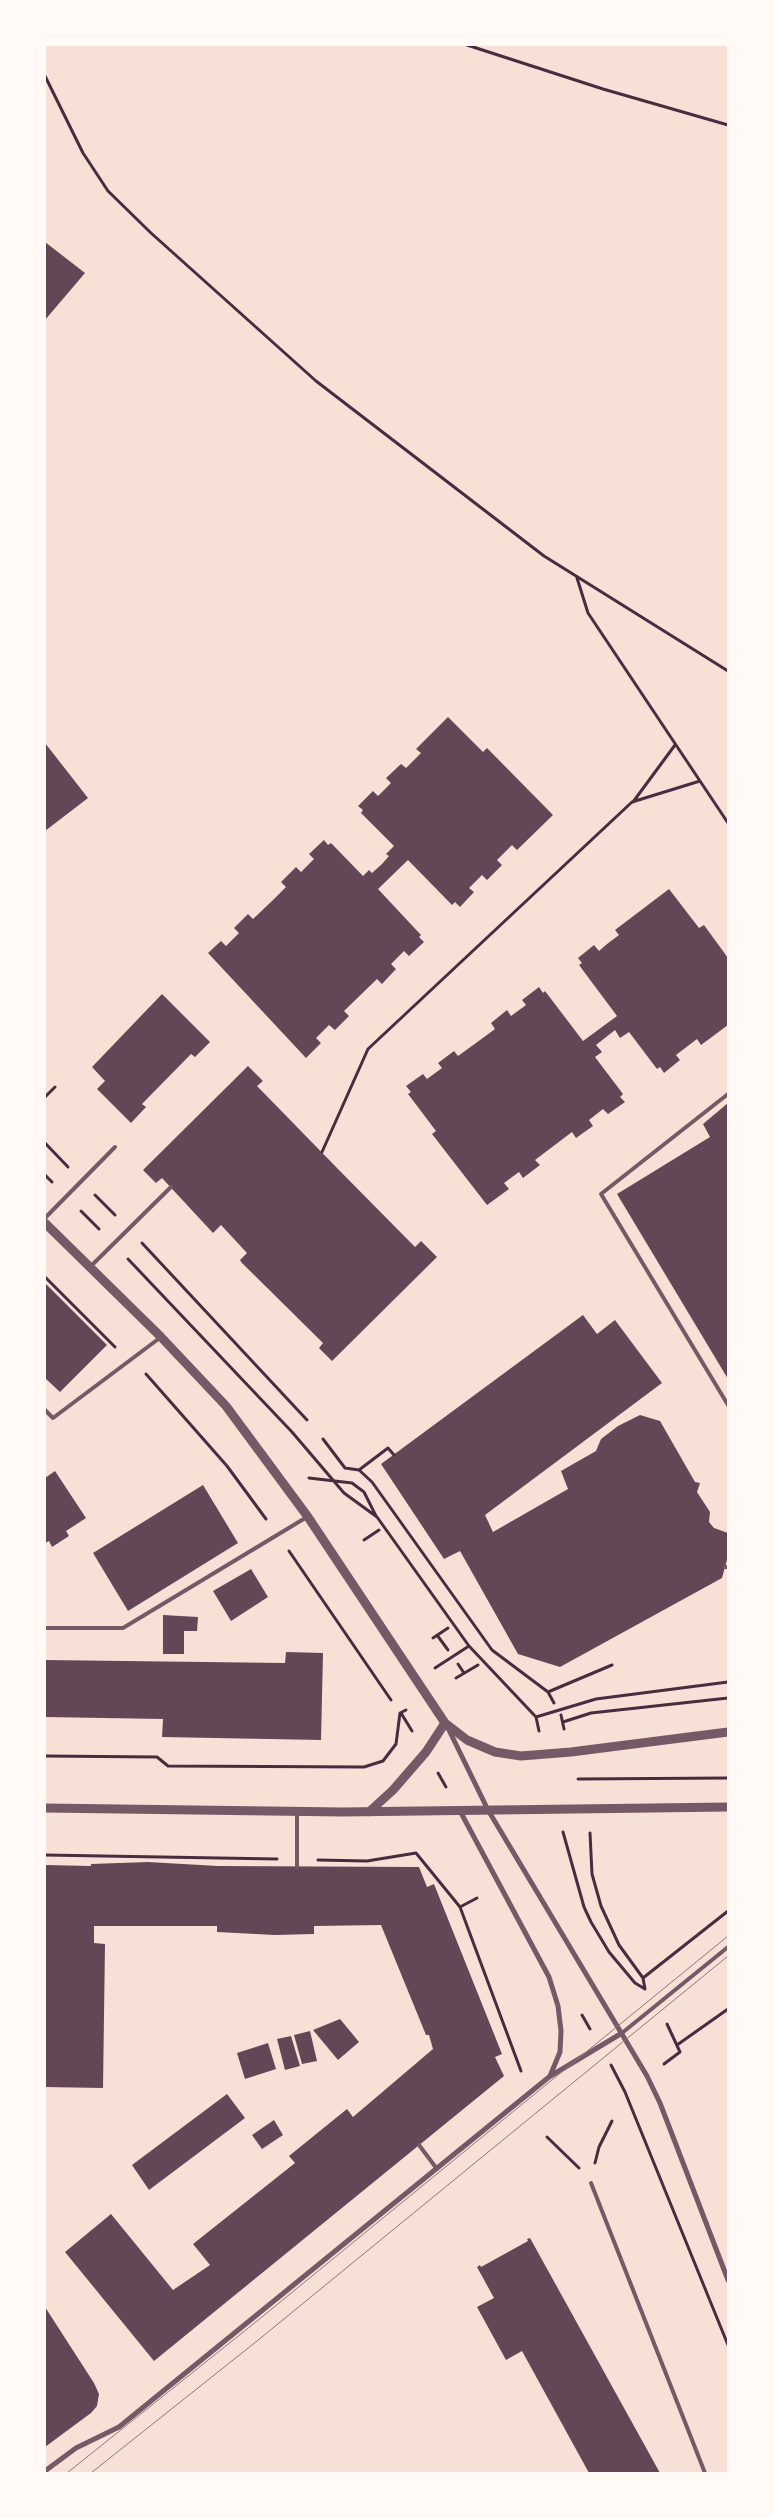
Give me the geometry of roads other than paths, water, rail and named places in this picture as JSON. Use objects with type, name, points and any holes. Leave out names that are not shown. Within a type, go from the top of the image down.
[{"type":"street","points":[[45,1223],[161,1337],[226,1406],[308,1517],[445,1723],[488,1810],[622,2033],[660,2103],[728,2280]]},
{"type":"street","points":[[445,1723],[467,1740],[495,1752],[521,1756],[571,1752],[728,1732]]},
{"type":"street","points":[[369,1812],[393,1790],[445,1723]]},
{"type":"street","points":[[45,1808],[369,1812],[728,1807]]},
{"type":"street","points":[[460,1810],[549,1977],[558,2006],[561,2031],[560,2052],[549,2076]]},
{"type":"street","points":[[45,2471],[76,2448],[120,2427],[549,2076],[622,2033]]},
{"type":"lane","points":[[728,1094],[601,1194],[728,1405]]},
{"type":"lane","points":[[45,1218],[116,1147]]},
{"type":"lane","points":[[90,1267],[171,1188]]},
{"type":"lane","points":[[45,1410],[53,1418],[161,1337]]},
{"type":"lane","points":[[45,1628],[122,1628],[308,1517]]},
{"type":"lane","points":[[297,1811],[297,1866]]},
{"type":"lane","points":[[622,2033],[728,1947]]},
{"type":"lane","points":[[419,2145],[437,2169]]},
{"type":"lane","points":[[591,2183],[706,2473]]},
{"type":"tram line","points":[[67,2473],[257,2321],[728,1936]]},
{"type":"tram line","points":[[91,2473],[257,2341],[728,1956]]}]
